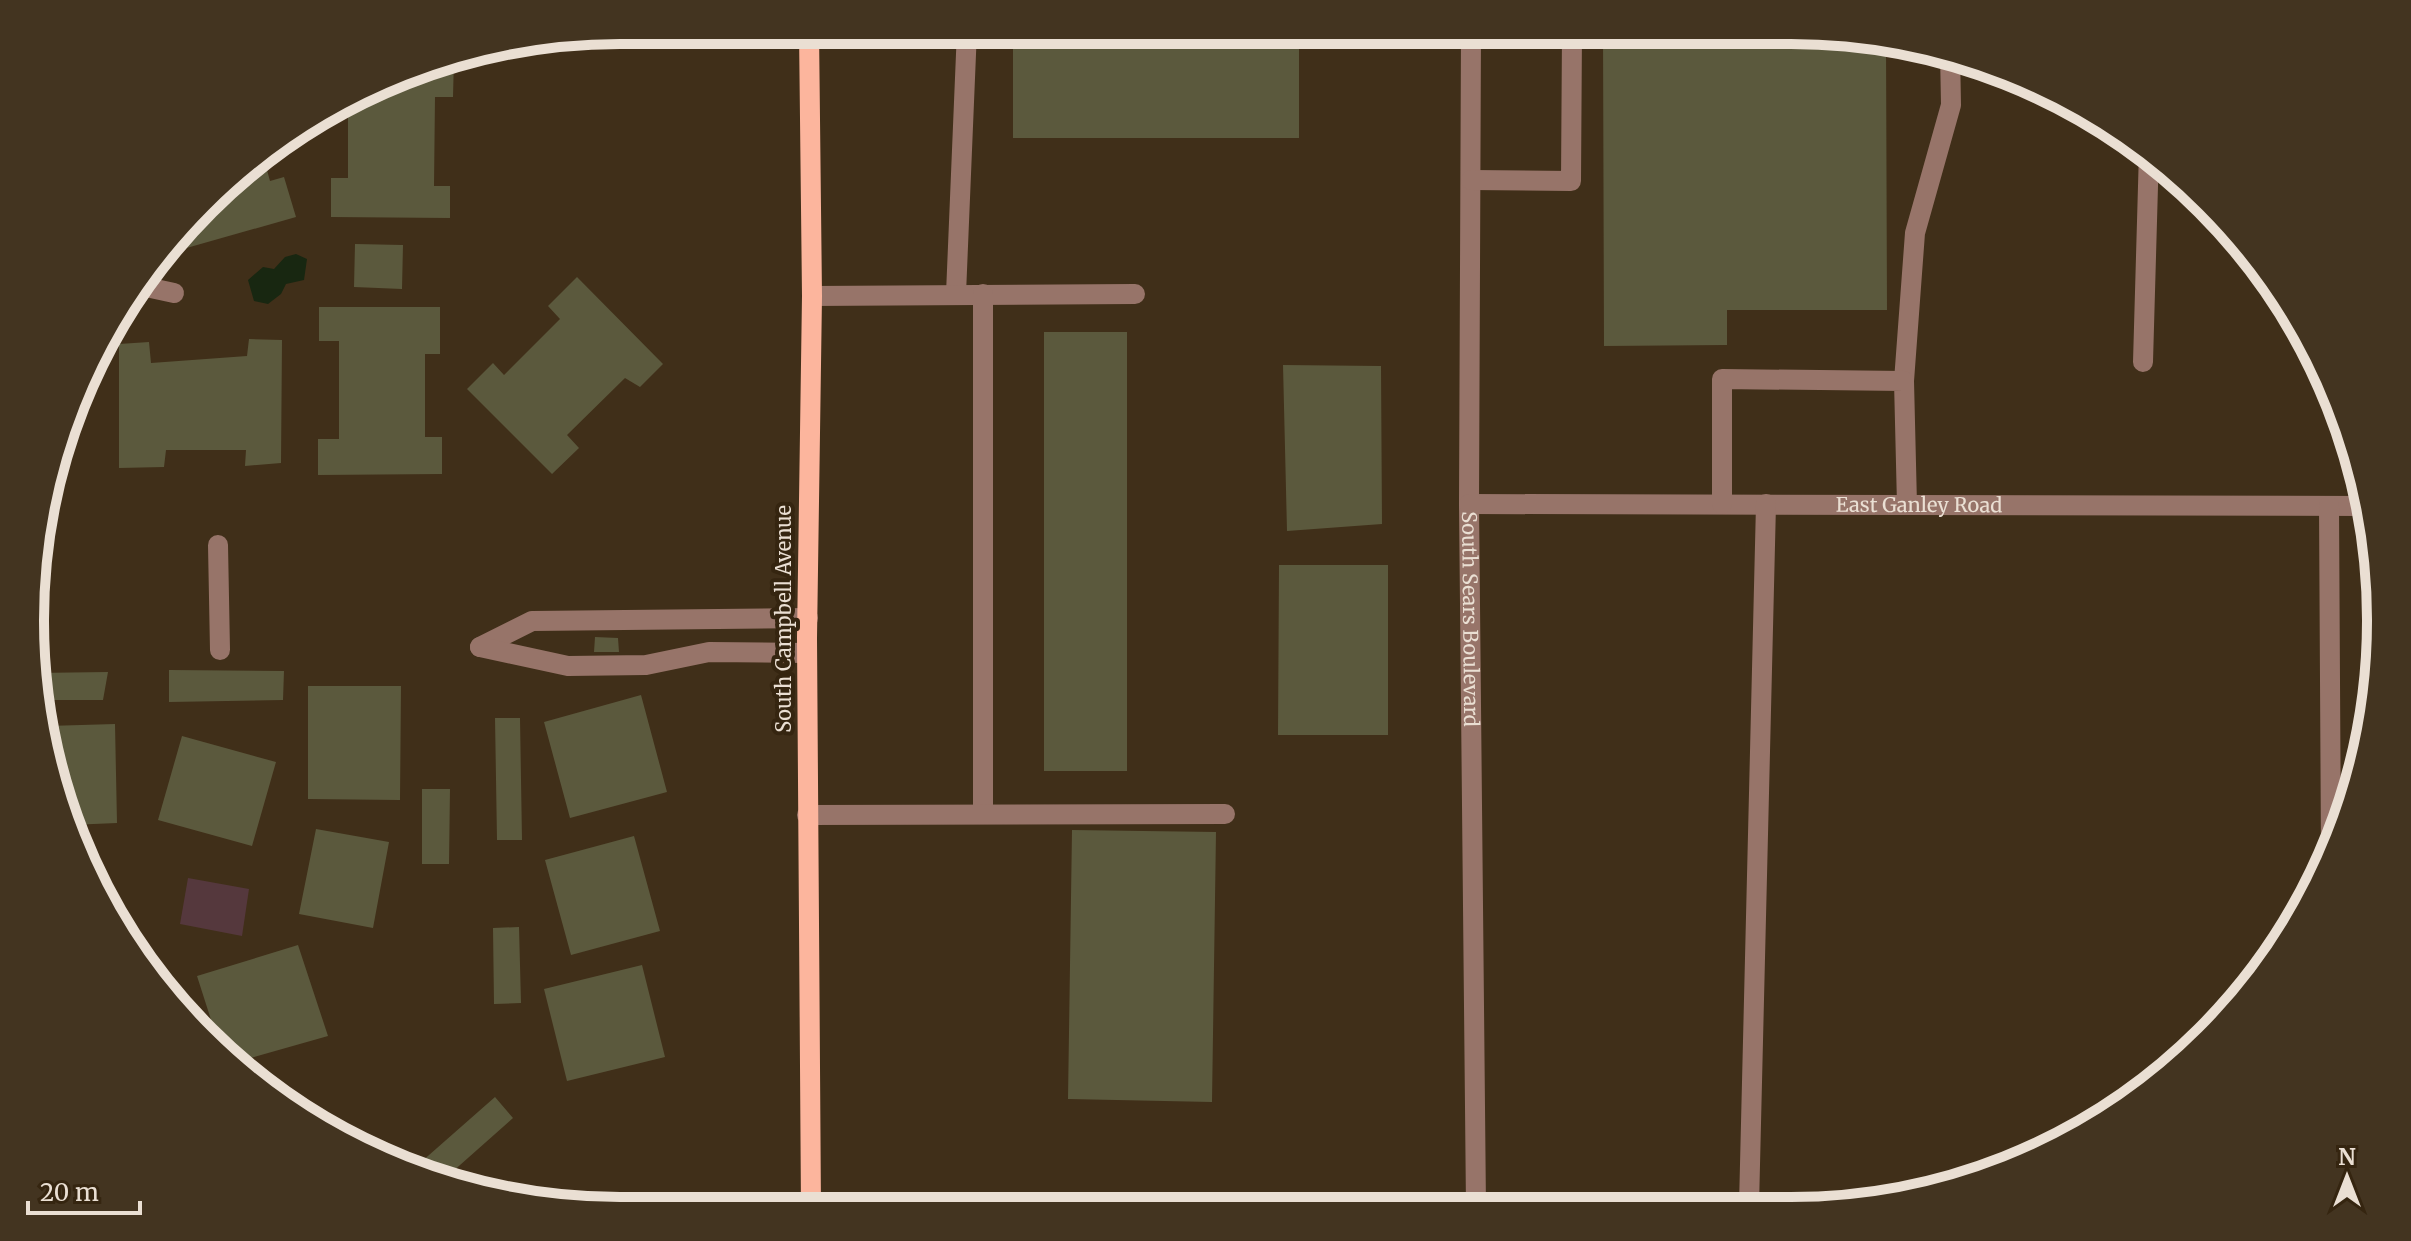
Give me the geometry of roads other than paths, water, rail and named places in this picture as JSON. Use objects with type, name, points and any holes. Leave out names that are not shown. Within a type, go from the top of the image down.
[{"type":"main road","name":"South Campbell Avenue","points":[[809,44],[812,296],[807,815],[811,1197]]},
{"type":"street","points":[[956,294],[966,44]]},
{"type":"street","name":"South Sears Boulevard","points":[[1471,44],[1469,504],[1476,1197]]},
{"type":"street","points":[[1471,180],[1571,181],[1572,44]]},
{"type":"street","points":[[1907,505],[1904,381],[1915,233],[1951,105],[1950,67]]},
{"type":"street","points":[[2143,362],[2148,169]]},
{"type":"street","points":[[150,288],[174,293]]},
{"type":"street","points":[[983,294],[983,809]]},
{"type":"street","points":[[812,296],[1135,294]]},
{"type":"street","points":[[1722,504],[1722,379],[1904,381]]},
{"type":"street","name":"East Ganley Road","points":[[1469,504],[2356,506]]},
{"type":"street","points":[[1749,1197],[1766,504]]},
{"type":"street","points":[[2329,506],[2331,820]]},
{"type":"street","points":[[218,545],[220,650]]},
{"type":"street","points":[[807,653],[709,652],[646,665],[568,666],[480,647],[532,621],[808,618]]},
{"type":"street","points":[[807,815],[1225,814]]}]
